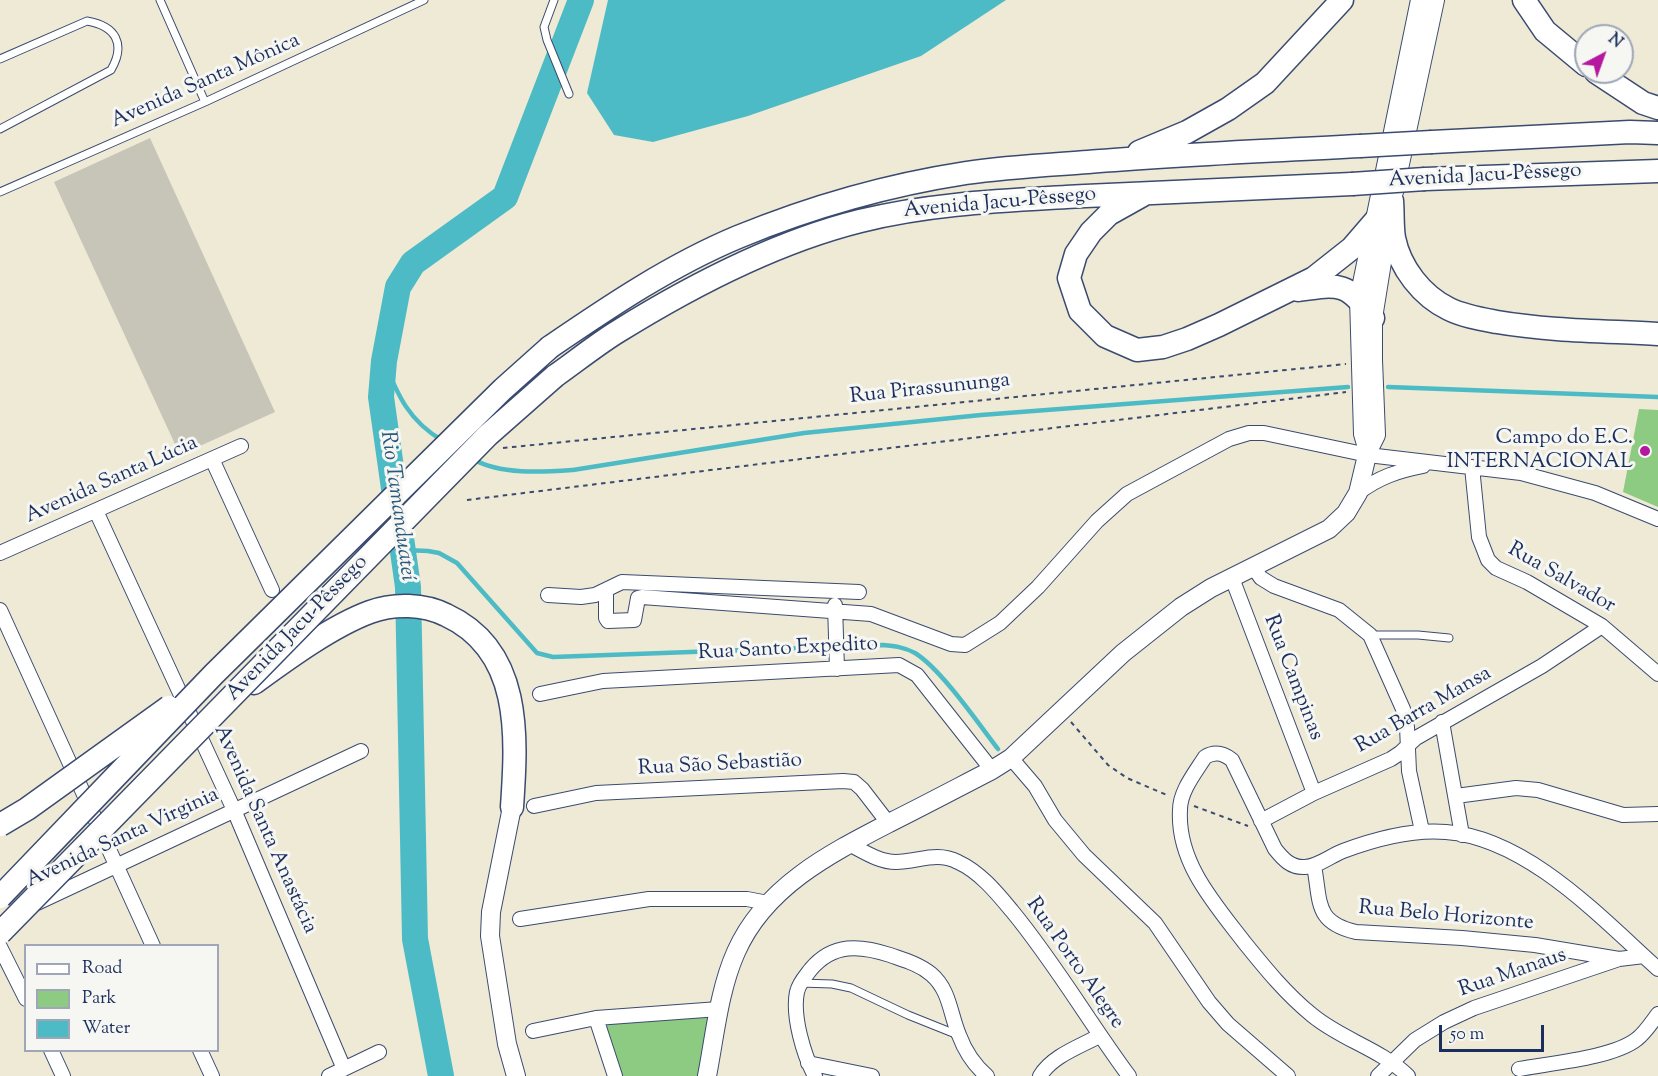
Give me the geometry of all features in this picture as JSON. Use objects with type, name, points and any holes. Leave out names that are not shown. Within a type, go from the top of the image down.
[{"type":"highway","points":[[1124,159],[1187,132],[1228,109],[1265,83],[1342,0]]},
{"type":"highway","points":[[1524,0],[1545,31],[1574,55]]},
{"type":"highway","points":[[1614,84],[1643,103],[1658,108]]},
{"type":"highway","name":"Avenida Jacu-Pêssego","points":[[0,897],[214,674],[495,398],[550,347],[673,268],[736,238],[797,214],[848,198],[964,174],[1009,168],[1124,159],[1432,142],[1630,132],[1658,134]]},
{"type":"highway","name":"Avenida Jacu-Pêssego","points":[[0,933],[488,435],[555,376],[616,333],[684,293],[748,262],[857,221],[923,208],[978,202],[1149,192],[1658,171]]},
{"type":"highway","points":[[1149,192],[1109,214],[1091,232],[1076,254],[1069,278],[1080,311],[1105,336],[1137,350],[1163,347],[1220,325],[1290,291],[1329,268],[1352,248],[1377,219]]},
{"type":"highway","points":[[1392,201],[1394,238],[1411,277],[1427,295],[1449,309],[1477,318],[1524,326],[1658,334]]},
{"type":"highway","points":[[1290,291],[1323,286],[1351,292],[1359,298],[1373,318]]},
{"type":"highway","points":[[230,699],[290,657],[372,611],[394,606],[417,607],[440,612],[461,622],[479,636],[494,654],[504,675],[510,700],[523,806]]},
{"type":"highway","points":[[0,825],[27,809],[214,674]]},
{"type":"main road","points":[[1368,453],[1363,434],[1359,298],[1420,0]]},
{"type":"main road","points":[[707,1076],[719,1009],[728,971],[736,950],[768,903],[796,878],[832,853],[993,770],[1011,758],[1123,653],[1180,607],[1252,567],[1329,529],[1346,513],[1358,493],[1368,453],[1376,435],[1372,360],[1373,318],[1392,201],[1435,0]]},
{"type":"main road","points":[[516,1076],[507,1044],[490,936],[491,912],[523,806]]},
{"type":"street","points":[[606,591],[608,621],[634,620],[636,601],[642,597],[871,614],[951,644],[965,645],[1000,623],[1038,587],[1097,522],[1127,494],[1229,439],[1248,433],[1264,433],[1368,453],[1521,473],[1584,490],[1658,519]]},
{"type":"street","name":"Avenida Santa Lúcia","points":[[0,553],[241,446]]},
{"type":"street","points":[[212,459],[272,590]]},
{"type":"street","points":[[1358,493],[1382,477],[1398,471],[1437,463]]},
{"type":"street","name":"Rua Salvador","points":[[1472,467],[1479,537],[1488,560],[1496,568],[1527,582],[1602,626],[1658,674]]},
{"type":"street","name":"Avenida Santa Anastácia","points":[[96,511],[234,810],[344,1069]]},
{"type":"street","points":[[1252,567],[1261,578],[1274,586],[1339,610],[1370,635],[1403,709],[1409,771],[1422,831]]},
{"type":"street","name":"Rua Campinas","points":[[1232,578],[1314,793]]},
{"type":"street","points":[[548,595],[581,597],[595,595],[622,582],[834,593],[859,592]]},
{"type":"street","points":[[834,593],[837,669]]},
{"type":"street","points":[[0,610],[153,944]]},
{"type":"street","name":"Rua Barra Mansa","points":[[1263,827],[1314,793],[1391,759],[1416,738],[1542,666],[1602,626]]},
{"type":"street","name":"Rua Santo Expedito","points":[[540,694],[603,681],[899,665],[917,675],[993,770]]},
{"type":"street","points":[[1442,722],[1462,834]]},
{"type":"street","name":"Avenida Santa Virginia","points":[[0,920],[361,751]]},
{"type":"street","points":[[1408,1076],[1392,1061],[1342,1035],[1312,1016],[1274,979],[1209,897],[1186,854],[1180,830],[1181,801],[1205,757],[1217,753],[1232,760],[1263,827],[1283,859],[1292,865],[1314,866],[1340,852],[1366,843],[1422,831],[1462,834],[1502,847],[1527,861],[1557,882],[1658,969]]},
{"type":"street","points":[[1011,758],[1035,786],[1054,820],[1084,855],[1155,923],[1209,1002],[1222,1017],[1288,1076]]},
{"type":"street","name":"Rua São Sebastião","points":[[523,806],[596,794],[843,781],[854,782],[862,789],[889,824]]},
{"type":"street","points":[[1456,796],[1516,788],[1538,790],[1623,815],[1658,814]]},
{"type":"street","name":"Rua Porto Alegre","points":[[849,844],[886,861],[896,862],[931,856],[946,857],[960,862],[981,878],[1048,957],[1099,1036],[1129,1076]]},
{"type":"street","name":"Rua Belo Horizonte","points":[[1314,866],[1322,910],[1330,923],[1340,928],[1356,932],[1524,944],[1619,959]]},
{"type":"street","points":[[520,919],[649,899],[747,898],[768,903]]},
{"type":"street","points":[[0,947],[24,995]]},
{"type":"street","points":[[815,1076],[808,1063],[796,1011],[797,994],[800,983],[818,961],[835,951],[848,947],[871,949],[915,964],[930,973],[942,985],[958,1035],[967,1053],[987,1076]]},
{"type":"street","name":"Rua Manaus","points":[[1378,1076],[1415,1040],[1444,1022],[1474,1008],[1619,959],[1644,956]]},
{"type":"street","points":[[533,1031],[596,1018],[719,1009]]},
{"type":"street","points":[[1520,1069],[1605,1054],[1624,1048],[1639,1038],[1658,1014]]},
{"type":"street","points":[[596,1018],[615,1076]]},
{"type":"street","points":[[1040,1076],[1046,1066],[1099,1036]]},
{"type":"street","points":[[52,1052],[63,1076]]},
{"type":"street","points":[[201,1052],[212,1076]]},
{"type":"street","points":[[329,1076],[379,1052]]},
{"type":"street","points":[[808,1063],[872,1076]]},
{"type":"lane","points":[[160,0],[205,102]]},
{"type":"lane","name":"Avenida Santa Mônica","points":[[0,192],[205,102],[424,0]]},
{"type":"lane","points":[[554,0],[544,27],[569,94]]},
{"type":"lane","points":[[0,59],[87,21],[101,23],[110,30],[117,43],[118,57],[111,70],[0,129]]},
{"type":"lane","points":[[1370,635],[1418,635],[1449,638]]},
{"type":"lane","points":[[800,983],[831,984],[851,988],[958,1035]]},
{"type":"path","name":"Rua Pirassununga","points":[[503,448],[1361,362]]},
{"type":"path","points":[[467,500],[1362,390]]},
{"type":"path","points":[[1061,711],[1108,765],[1127,778],[1181,801],[1263,827]]},
{"type":"shaded area","points":[[150,138],[275,412],[180,455],[54,182]]},
{"type":"green space","name":"Campo do E.C. INTERNACIONAL","points":[[1639,409],[1658,410],[1658,507],[1623,492]]},
{"type":"green space","points":[[710,1016],[699,1076],[622,1076],[605,1023]]},
{"type":"water","points":[[608,0],[1006,0],[921,56],[748,116],[653,142],[614,135],[587,93]]},
{"type":"waterway","name":"Rio Tamanduateí","points":[[441,1076],[415,939],[408,587],[381,397],[384,361],[398,287],[413,263],[505,197],[581,0]]},
{"type":"waterway","points":[[384,361],[406,407],[421,425],[443,441]]},
{"type":"waterway","points":[[473,459],[496,468],[509,470],[535,472],[573,470],[804,433],[981,415],[1348,387]]},
{"type":"waterway","points":[[1388,387],[1658,397]]},
{"type":"waterway","points":[[404,550],[439,553],[457,563],[537,653],[553,657],[883,645],[907,649],[936,671],[959,697],[998,749]]},
{"type":"place","name":"Campo do E.C. INTERNACIONAL","points":[[1645,451]]}]
